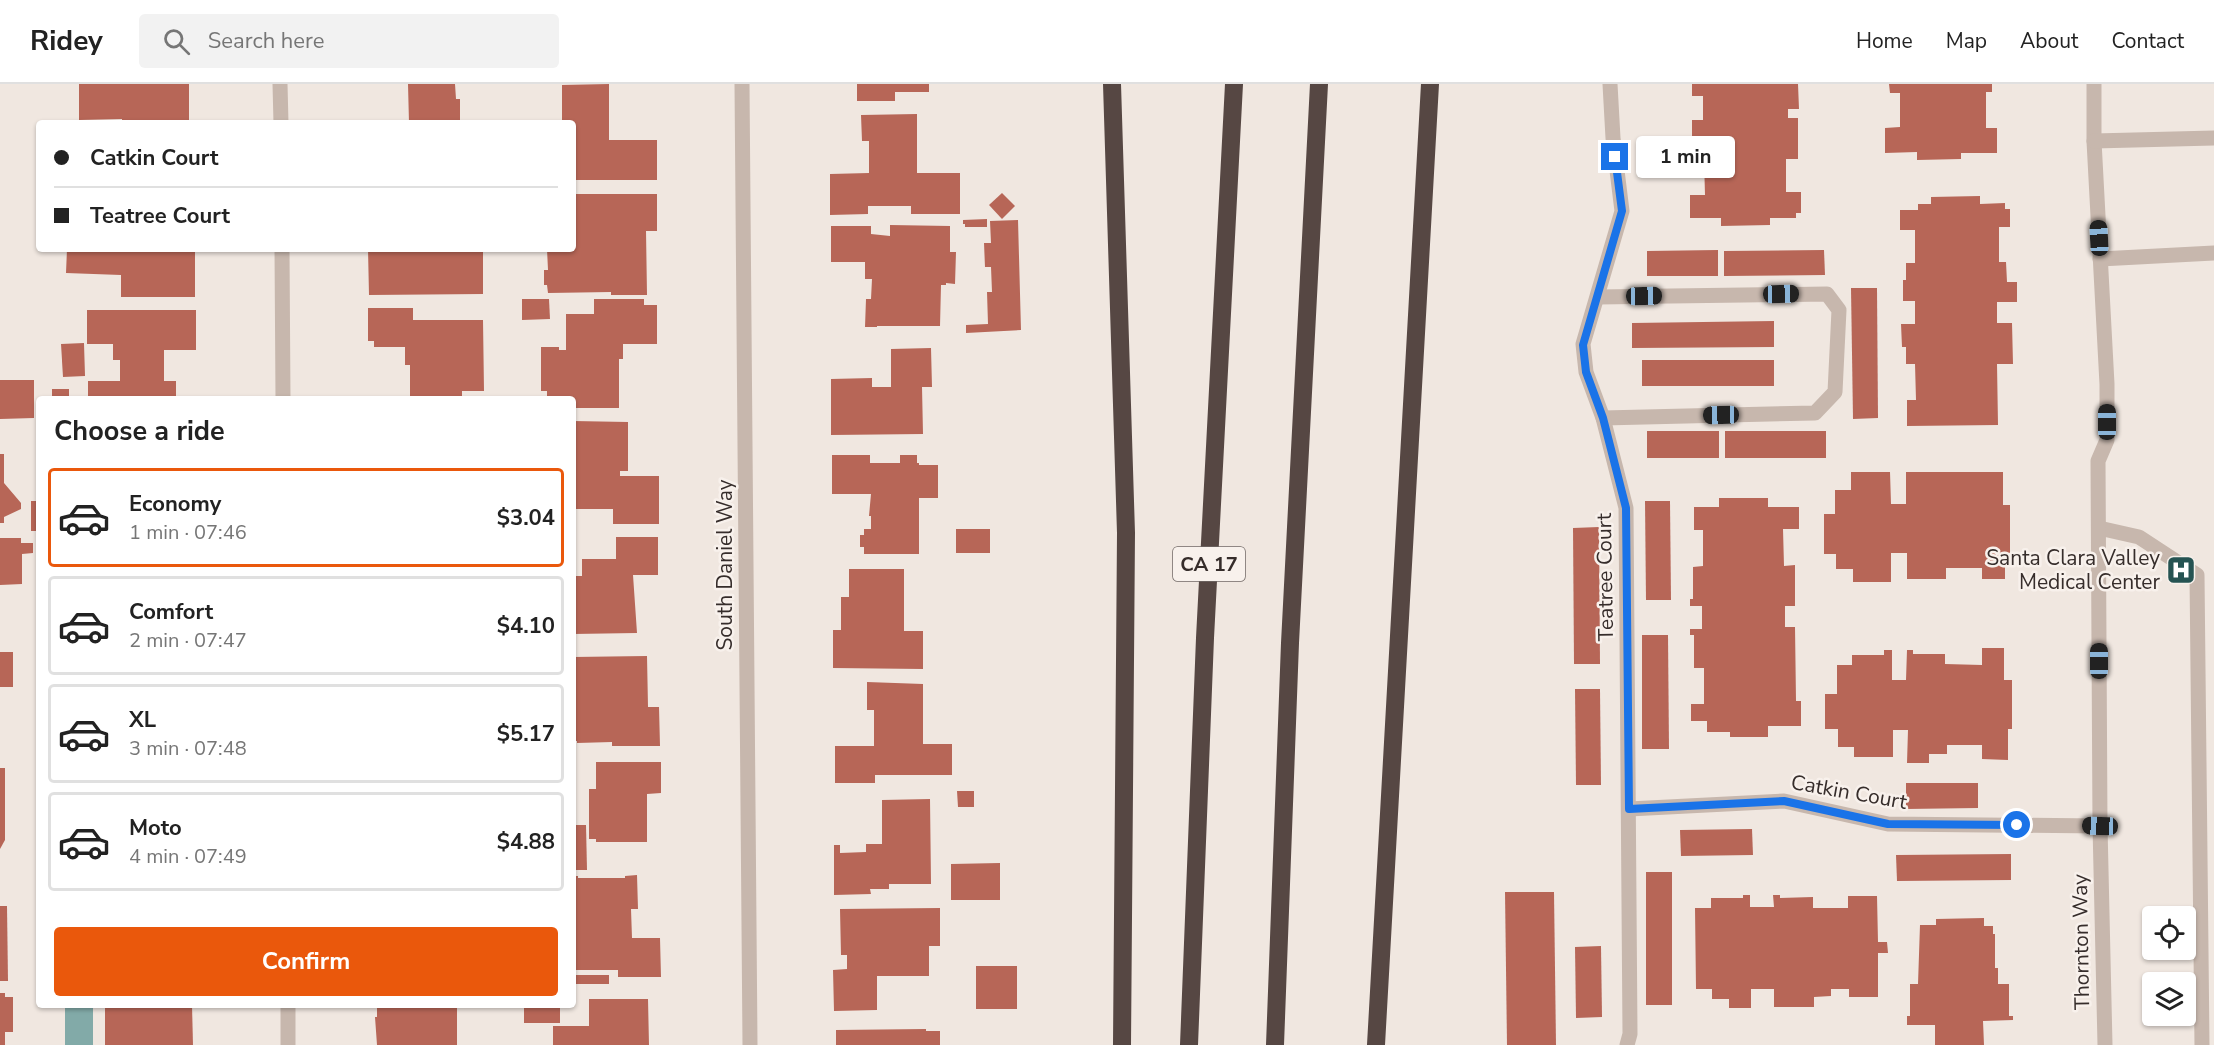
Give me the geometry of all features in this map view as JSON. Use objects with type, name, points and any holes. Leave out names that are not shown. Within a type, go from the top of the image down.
[{"type":"highway","points":[[1112,84],[1126,533],[1122,1045]]},
{"type":"highway","name":"CA 17","points":[[1189,1045],[1205,638],[1234,84]]},
{"type":"highway","points":[[1275,1045],[1290,643],[1319,84]]},
{"type":"highway","points":[[1376,1045],[1430,84]]},
{"type":"street","points":[[280,84],[281,120]]},
{"type":"street","name":"South Daniel Way","points":[[742,84],[750,1045]]},
{"type":"street","name":"Teatree Court","points":[[1610,84],[1612,138],[1622,211],[1583,345],[1586,372],[1603,418],[1626,508],[1630,1034],[1627,1045]]},
{"type":"street","name":"Thornton Way","points":[[2094,84],[2094,141],[2107,384],[2107,440],[2098,461],[2100,826],[2105,1045]]},
{"type":"street","points":[[2094,141],[2214,138]]},
{"type":"street","points":[[282,252],[283,396]]},
{"type":"street","points":[[2100,259],[2214,253]]},
{"type":"street","points":[[1598,297],[1827,294],[1839,310],[1835,392],[1815,412],[1603,418]]},
{"type":"street","points":[[2099,528],[2139,537],[2197,575],[2202,1045]]},
{"type":"street","name":"Catkin Court","points":[[1629,809],[1784,801],[1888,824],[2100,826]]},
{"type":"street","points":[[288,1008],[288,1045]]},
{"type":"water","points":[[65,1008],[93,1008],[93,1045],[65,1045]]},
{"type":"building","points":[[79,84],[189,84],[189,120],[79,120]]},
{"type":"building","points":[[408,84],[455,84],[456,99],[460,99],[460,120],[409,120]]},
{"type":"building","points":[[609,84],[609,140],[657,140],[657,180],[576,180],[576,120],[562,120],[562,85]]},
{"type":"building","points":[[857,84],[929,84],[929,92],[895,92],[895,101],[857,101]]},
{"type":"building","points":[[1692,84],[1798,84],[1799,109],[1788,109],[1788,118],[1798,118],[1798,159],[1786,159],[1786,192],[1801,192],[1801,213],[1796,213],[1796,218],[1770,218],[1770,225],[1721,226],[1721,218],[1690,218],[1690,195],[1705,195],[1704,159],[1695,159],[1694,141],[1692,141],[1692,120],[1703,120],[1703,96],[1692,96]]},
{"type":"building","points":[[1889,84],[1992,84],[1992,92],[1986,92],[1986,128],[1997,128],[1997,153],[1961,153],[1961,159],[1917,160],[1917,152],[1885,153],[1885,128],[1900,127],[1900,93],[1890,93]]},
{"type":"building","points":[[917,114],[917,173],[960,173],[960,214],[911,214],[911,206],[868,206],[868,214],[830,215],[830,174],[869,173],[869,141],[862,141],[861,115]]},
{"type":"building","points":[[1002,193],[1015,206],[1002,219],[989,205]]},
{"type":"building","points":[[576,194],[657,194],[657,231],[646,231],[647,295],[611,295],[611,292],[548,293],[547,285],[544,285],[544,270],[548,270],[547,252],[576,252]]},
{"type":"building","points":[[1980,196],[1980,204],[2005,203],[2005,209],[2010,209],[2010,227],[1999,227],[1999,262],[2006,262],[2007,282],[2017,282],[2017,302],[1997,302],[1997,323],[2012,323],[2013,364],[1997,364],[1998,425],[1907,426],[1907,400],[1916,400],[1915,364],[1906,364],[1906,347],[1902,347],[1901,324],[1915,324],[1915,301],[1903,301],[1903,280],[1906,280],[1906,263],[1915,263],[1915,230],[1900,230],[1900,210],[1918,210],[1918,204],[1931,204],[1931,197]]},
{"type":"building","points":[[987,219],[987,227],[965,227],[963,224],[963,220]]},
{"type":"building","points":[[1018,220],[1021,330],[966,333],[966,325],[988,324],[987,292],[992,292],[991,267],[985,267],[984,243],[991,243],[990,221]]},
{"type":"building","points":[[890,225],[950,226],[950,252],[956,252],[955,284],[941,285],[940,326],[865,327],[866,299],[871,299],[872,279],[865,279],[865,262],[831,262],[831,226],[871,226],[871,234],[890,236]]},
{"type":"building","points":[[1718,250],[1718,276],[1647,276],[1647,251]]},
{"type":"building","points":[[1824,250],[1825,275],[1724,276],[1724,251]]},
{"type":"building","points":[[67,252],[195,252],[195,297],[121,297],[121,275],[66,273]]},
{"type":"building","points":[[368,252],[483,252],[483,294],[369,295]]},
{"type":"building","points":[[1851,288],[1877,288],[1878,418],[1853,419]]},
{"type":"building","points":[[522,299],[549,299],[550,319],[522,320]]},
{"type":"building","points":[[594,299],[644,299],[644,305],[657,305],[657,344],[623,344],[623,359],[619,359],[619,408],[576,408],[576,396],[547,396],[547,391],[541,391],[541,347],[559,347],[559,350],[566,350],[566,314],[594,314]]},
{"type":"building","points":[[368,308],[413,308],[413,320],[483,320],[484,391],[462,391],[462,396],[410,396],[410,365],[405,365],[405,347],[374,347],[374,341],[368,341]]},
{"type":"building","points":[[87,310],[196,310],[196,350],[164,350],[164,381],[176,381],[176,396],[88,396],[88,381],[120,381],[120,360],[113,360],[113,344],[87,344]]},
{"type":"building","points":[[1774,321],[1774,347],[1632,348],[1632,323]]},
{"type":"building","points":[[84,343],[85,376],[63,377],[61,344]]},
{"type":"building","points":[[931,348],[932,387],[922,387],[923,434],[831,435],[831,379],[872,378],[872,387],[891,387],[891,349]]},
{"type":"building","points":[[1642,360],[1774,360],[1774,386],[1642,386]]},
{"type":"building","points":[[0,380],[34,380],[34,418],[0,419]]},
{"type":"building","points":[[52,389],[69,389],[69,396],[52,396]]},
{"type":"building","points":[[576,421],[628,422],[628,471],[620,471],[620,476],[659,476],[659,524],[613,524],[613,509],[576,509]]},
{"type":"building","points":[[1647,431],[1719,431],[1719,458],[1647,458]]},
{"type":"building","points":[[1725,431],[1826,431],[1826,458],[1725,458]]},
{"type":"building","points":[[0,454],[4,454],[4,483],[21,503],[21,509],[4,517],[4,523],[0,523]]},
{"type":"building","points":[[832,455],[870,455],[870,463],[900,463],[900,455],[917,455],[919,465],[938,465],[938,498],[919,498],[919,554],[864,554],[864,547],[860,547],[860,535],[864,535],[864,529],[871,529],[871,516],[869,516],[871,494],[832,494]]},
{"type":"building","points":[[1851,472],[1890,472],[1891,504],[1906,504],[1906,472],[2003,472],[2003,505],[2010,505],[2010,553],[2005,553],[2005,579],[1982,579],[1982,568],[1946,568],[1946,579],[1907,579],[1907,553],[1891,553],[1891,582],[1853,582],[1853,569],[1836,569],[1836,554],[1824,554],[1824,514],[1835,514],[1835,490],[1851,490]]},
{"type":"building","points":[[1719,498],[1768,498],[1768,507],[1799,507],[1799,529],[1783,529],[1784,566],[1795,565],[1795,606],[1785,606],[1785,627],[1795,627],[1796,701],[1801,701],[1801,726],[1768,726],[1768,737],[1730,737],[1730,732],[1707,732],[1707,721],[1691,721],[1691,704],[1704,704],[1704,668],[1694,668],[1694,635],[1690,635],[1690,629],[1702,629],[1702,606],[1690,606],[1690,599],[1693,599],[1693,567],[1703,566],[1703,530],[1694,530],[1694,507],[1719,507]]},
{"type":"building","points":[[31,501],[36,501],[36,531],[31,531]]},
{"type":"building","points":[[1645,501],[1670,501],[1671,600],[1646,600]]},
{"type":"building","points":[[1599,527],[1600,664],[1574,664],[1573,528]]},
{"type":"building","points":[[956,529],[990,529],[990,553],[956,553]]},
{"type":"building","points":[[616,537],[658,537],[658,575],[633,575],[637,633],[576,634],[576,576],[582,576],[582,559],[616,559]]},
{"type":"building","points":[[0,538],[21,538],[21,543],[33,543],[33,553],[22,554],[22,584],[0,585]]},
{"type":"building","points":[[849,569],[904,569],[904,631],[923,631],[923,669],[833,668],[833,630],[841,630],[841,597],[849,597]]},
{"type":"building","points":[[1642,635],[1668,635],[1669,749],[1642,749]]},
{"type":"building","points":[[1982,648],[2004,648],[2004,680],[2012,680],[2012,729],[2008,729],[2008,760],[1982,759],[1982,745],[1947,745],[1947,754],[1929,754],[1929,763],[1907,763],[1908,730],[1893,730],[1893,757],[1854,757],[1854,747],[1838,747],[1838,729],[1825,729],[1825,694],[1837,694],[1837,665],[1852,665],[1852,655],[1884,655],[1884,650],[1892,650],[1892,680],[1906,680],[1907,650],[1913,650],[1913,654],[1945,654],[1945,664],[1982,665]]},
{"type":"building","points":[[0,652],[13,652],[13,687],[0,687]]},
{"type":"building","points":[[647,656],[648,707],[659,707],[660,746],[612,746],[612,742],[577,743],[576,657]]},
{"type":"building","points":[[867,682],[923,684],[923,744],[952,744],[952,775],[875,775],[875,783],[835,783],[835,746],[874,746],[874,710],[867,710]]},
{"type":"building","points":[[1575,689],[1600,689],[1601,785],[1576,785]]},
{"type":"building","points":[[596,762],[661,762],[661,793],[647,794],[647,842],[596,842],[596,839],[589,839],[589,789],[596,789]]},
{"type":"building","points":[[0,768],[5,768],[5,840],[0,849]]},
{"type":"building","points":[[1906,783],[1978,783],[1978,808],[1906,809]]},
{"type":"building","points":[[957,791],[974,791],[974,807],[958,807]]},
{"type":"building","points":[[930,799],[931,884],[889,884],[889,889],[870,889],[871,894],[834,895],[834,845],[840,845],[840,853],[866,852],[866,844],[882,844],[882,800]]},
{"type":"building","points":[[576,825],[586,825],[587,870],[576,870]]},
{"type":"building","points":[[1752,829],[1753,855],[1681,856],[1680,830]]},
{"type":"building","points":[[2011,854],[2011,880],[1897,881],[1896,855]]},
{"type":"building","points":[[1000,863],[1000,900],[951,900],[951,864]]},
{"type":"building","points":[[1646,872],[1672,872],[1672,1005],[1646,1005]]},
{"type":"building","points":[[637,875],[638,909],[631,909],[632,938],[660,938],[661,977],[618,977],[618,970],[576,970],[576,876],[578,878],[625,878],[625,876]]},
{"type":"building","points":[[1505,892],[1554,892],[1556,1045],[1507,1045]]},
{"type":"building","points":[[1743,895],[1750,895],[1750,907],[1774,907],[1773,895],[1780,895],[1780,898],[1813,897],[1813,908],[1848,908],[1848,896],[1877,896],[1878,942],[1887,942],[1888,953],[1878,953],[1878,997],[1849,997],[1849,989],[1831,989],[1831,996],[1814,997],[1814,1007],[1774,1007],[1774,989],[1751,989],[1751,1008],[1729,1008],[1729,999],[1712,999],[1712,989],[1696,989],[1695,908],[1711,908],[1711,898],[1743,898]]},
{"type":"building","points":[[0,906],[7,906],[8,981],[0,981]]},
{"type":"building","points":[[940,908],[940,946],[929,946],[929,976],[877,976],[877,1010],[834,1011],[833,970],[847,969],[847,955],[841,955],[840,909]]},
{"type":"building","points":[[1984,918],[1984,926],[1993,926],[1998,984],[2009,984],[2009,1016],[2013,1016],[2013,1020],[1983,1021],[1984,1045],[1935,1045],[1935,1025],[1907,1025],[1907,1016],[1910,1016],[1910,984],[1918,984],[1920,925],[1936,925],[1936,919]]},
{"type":"building","points":[[1601,946],[1602,1017],[1576,1018],[1575,947]]},
{"type":"building","points":[[976,966],[1017,966],[1017,1009],[976,1009]]},
{"type":"building","points":[[576,975],[609,975],[609,984],[576,984]]},
{"type":"building","points":[[0,993],[5,993],[5,997],[13,997],[13,1032],[5,1032],[5,1045],[0,1045]]},
{"type":"building","points":[[589,999],[648,999],[649,1045],[553,1045],[553,1026],[589,1026]]},
{"type":"building","points":[[105,1008],[192,1008],[193,1045],[105,1045]]},
{"type":"building","points":[[377,1008],[457,1008],[457,1045],[377,1045],[375,1017],[377,1017]]},
{"type":"building","points":[[524,1008],[560,1008],[560,1023],[524,1023]]},
{"type":"building","points":[[926,1029],[926,1031],[940,1031],[940,1045],[836,1045],[836,1030]]},
{"type":"place","name":"Santa Clara Valley Medical Center","points":[[2181,570]]},
{"type":"route","points":[[1615,157],[1622,211],[1583,345],[1586,372],[1603,418],[1626,508],[1629,809],[1784,801],[1888,824],[2017,825]]}]
